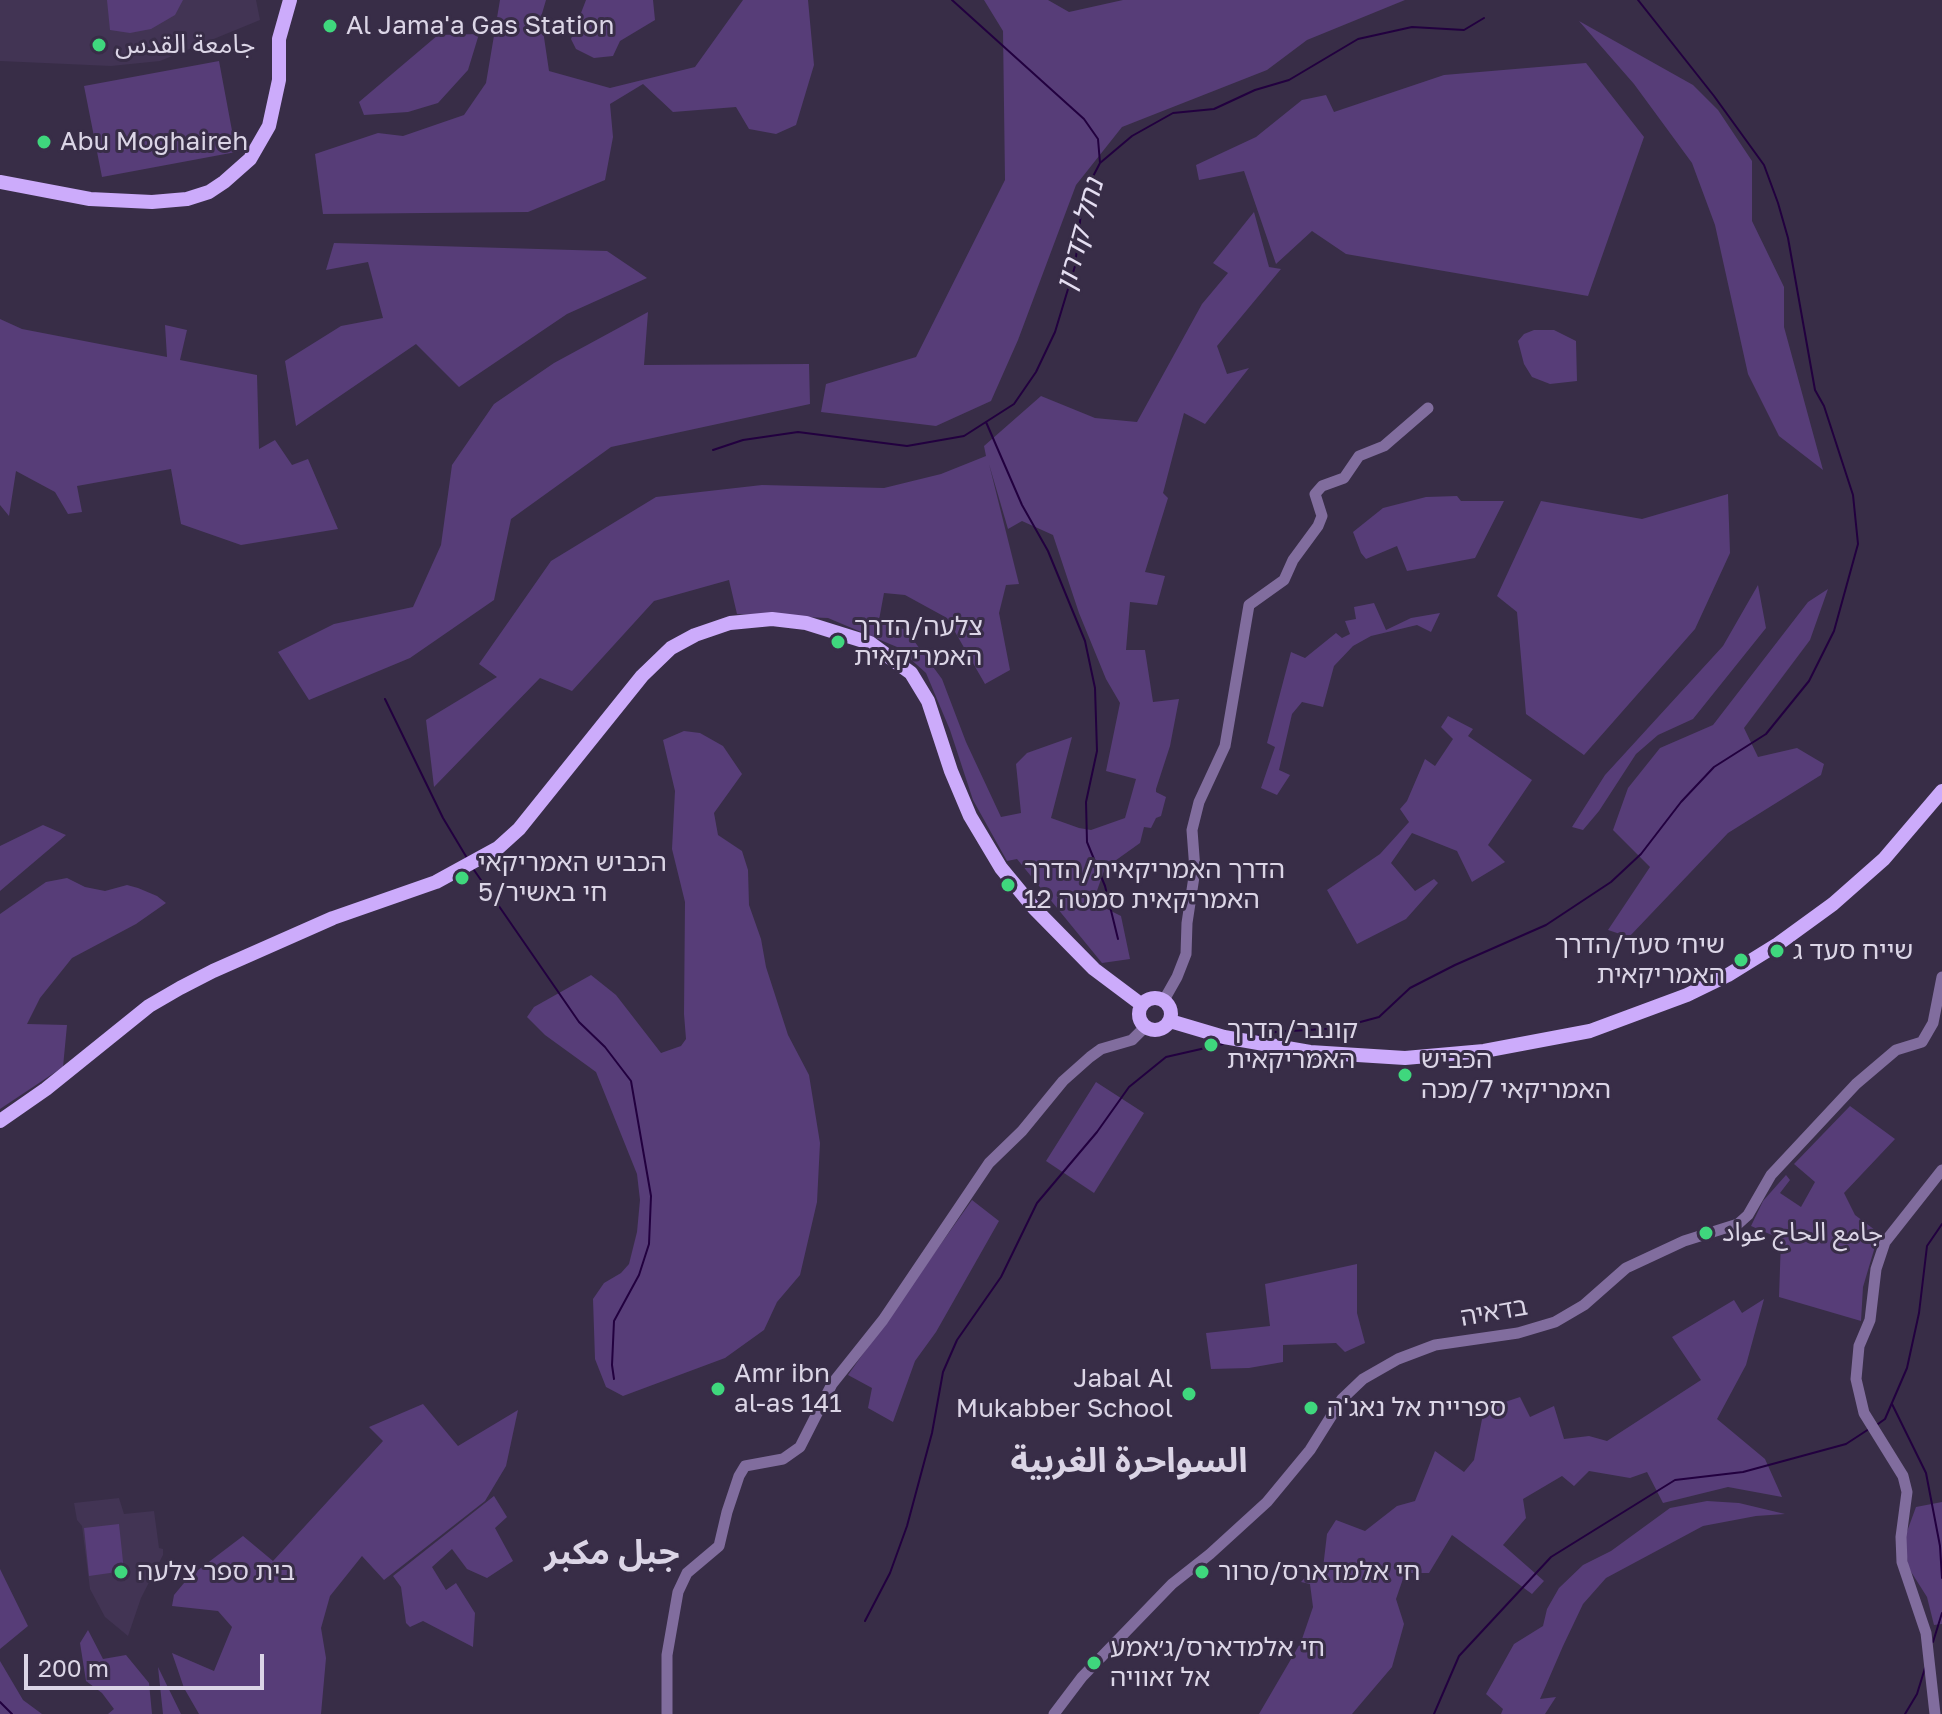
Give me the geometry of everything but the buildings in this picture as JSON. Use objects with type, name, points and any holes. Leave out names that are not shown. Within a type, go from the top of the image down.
[{"type":"main road","points":[[0,182],[119,202],[171,201],[209,192],[250,159],[269,126],[279,80],[279,39],[290,0]]},
{"type":"main road","points":[[0,188],[68,202],[135,209],[173,209],[219,196],[246,175],[263,153],[274,130],[285,79],[284,22]]},
{"type":"main road","points":[[0,1121],[46,1089],[149,1006],[180,988],[322,922],[436,882],[498,848],[519,829],[642,676],[671,648],[695,635],[730,623],[758,620],[806,623],[870,643],[911,673],[928,701],[951,771],[970,816],[1001,868],[1034,908],[1094,969],[1142,1005]]},
{"type":"main road","points":[[1170,1021],[1224,1037],[1310,1052],[1405,1058],[1484,1051],[1590,1031],[1687,995],[1728,975],[1778,944],[1833,904],[1884,859],[1942,791]]},
{"type":"main road","points":[[1149,999],[1164,1000],[1170,1007],[1170,1021],[1159,1030],[1145,1027],[1140,1019],[1142,1005],[1149,999]]},
{"type":"street","points":[[1164,1000],[1186,954],[1195,870],[1192,830],[1199,802],[1225,746],[1249,605],[1284,580],[1293,560],[1318,526],[1322,516],[1315,494],[1322,486],[1344,478],[1359,456],[1384,446],[1428,408]]},
{"type":"street","name":"בדאיה","points":[[1054,1714],[1082,1677],[1172,1584],[1267,1502],[1310,1450],[1342,1399],[1363,1379],[1382,1367],[1435,1345],[1518,1333],[1555,1322],[1584,1305],[1626,1268],[1684,1241],[1738,1224],[1748,1215],[1771,1175],[1856,1084],[1896,1050],[1922,1042],[1933,1023],[1942,977]]},
{"type":"street","points":[[667,1714],[667,1655],[678,1592],[687,1573],[719,1546],[727,1512],[745,1466],[783,1459],[800,1447],[832,1384],[883,1320],[983,1170],[1072,1073],[1101,1049],[1132,1040],[1145,1027]]},
{"type":"street","points":[[1935,1714],[1926,1633],[1902,1562],[1901,1537],[1907,1492],[1903,1476],[1864,1413],[1856,1379],[1859,1346],[1870,1320],[1880,1256],[1897,1224],[1942,1170]]},
{"type":"shaded area","name":"جامعة القدس","points":[[0,0],[256,0],[260,20],[160,61],[111,66],[0,61]]},
{"type":"shaded area","points":[[107,0],[183,0],[175,15],[151,29],[130,33],[110,30]]},
{"type":"shaded area","points":[[500,0],[546,0],[541,17],[549,71],[610,88],[695,67],[743,0],[808,0],[814,65],[796,125],[776,134],[749,129],[736,107],[673,112],[643,84],[610,104],[613,137],[605,180],[528,212],[323,214],[315,154],[378,133],[403,136],[464,115],[486,83]]},
{"type":"shaded area","points":[[586,0],[653,0],[655,20],[620,41],[613,56],[594,58],[576,49],[571,39]]},
{"type":"shaded area","points":[[984,0],[1048,0],[1069,12],[1123,0],[1405,0],[1307,40],[1267,70],[1122,127],[1076,185],[1018,340],[991,401],[936,426],[821,412],[826,384],[916,357],[1005,180],[1003,31]]},
{"type":"shaded area","points":[[1579,21],[1693,85],[1718,110],[1752,161],[1752,221],[1784,287],[1784,327],[1823,470],[1779,436],[1748,374],[1715,225],[1692,163],[1634,84]]},
{"type":"shaded area","points":[[479,34],[468,70],[438,103],[408,112],[364,115],[359,102],[438,35]]},
{"type":"shaded area","points":[[219,61],[236,152],[102,177],[84,86]]},
{"type":"shaded area","points":[[1586,63],[1644,137],[1588,296],[1346,254],[1312,231],[1276,264],[1244,171],[1199,180],[1196,165],[1256,137],[1302,100],[1326,95],[1334,112],[1444,75]]},
{"type":"shaded area","points":[[1254,212],[1269,267],[1281,269],[1217,346],[1227,374],[1249,368],[1205,424],[1184,413],[1163,493],[1168,498],[1145,572],[1165,576],[1157,605],[1130,602],[1126,650],[1145,650],[1153,702],[1179,699],[1170,746],[1156,789],[1166,797],[1161,816],[1156,818],[1151,828],[1144,827],[1140,843],[1105,868],[1093,902],[1121,916],[1130,959],[1102,963],[1017,859],[1007,861],[973,800],[950,730],[926,673],[897,647],[828,618],[737,614],[729,580],[654,601],[572,691],[540,678],[434,787],[426,720],[497,677],[479,664],[551,561],[656,497],[762,485],[884,488],[941,474],[986,456],[984,446],[1041,396],[1095,418],[1137,422],[1202,304],[1228,273],[1213,263]],"holes":[[[989,464],[1008,529],[1022,521],[1053,535],[1079,613],[1106,679],[1120,703],[1106,771],[1136,779],[1125,818],[1091,830],[1051,818],[1072,737],[1027,753],[1016,764],[1021,813],[1001,817],[966,742],[942,679],[906,630],[879,620],[884,593],[905,595],[947,618],[985,684],[1010,670],[999,613],[1006,585],[1019,584]]]},
{"type":"shaded area","points":[[334,243],[607,251],[647,278],[567,314],[459,387],[416,344],[296,426],[285,361],[341,326],[383,318],[368,262],[326,270]]},
{"type":"shaded area","points":[[648,312],[644,365],[809,364],[810,404],[611,447],[511,519],[494,600],[410,658],[309,700],[278,652],[334,624],[413,607],[441,545],[452,465],[494,404],[554,363]]},
{"type":"shaded area","points":[[0,319],[22,329],[167,357],[165,325],[187,330],[180,360],[257,375],[259,449],[275,440],[292,465],[308,459],[338,529],[241,545],[181,524],[171,469],[77,486],[82,512],[68,514],[55,492],[16,471],[9,516],[0,505]]},
{"type":"shaded area","points":[[1534,330],[1554,330],[1576,341],[1577,381],[1550,384],[1532,377],[1524,364],[1518,341]]},
{"type":"shaded area","points":[[1728,494],[1730,553],[1695,629],[1584,755],[1526,714],[1517,612],[1497,596],[1541,501],[1642,519]]},
{"type":"shaded area","points":[[1457,496],[1461,501],[1504,501],[1475,558],[1407,571],[1397,546],[1366,559],[1361,553],[1353,532],[1383,508],[1426,497]]},
{"type":"shaded area","points":[[1758,585],[1766,628],[1693,719],[1658,735],[1636,754],[1583,830],[1572,827],[1605,775],[1723,646]]},
{"type":"shaded area","points":[[1828,589],[1810,640],[1744,728],[1758,757],[1797,748],[1824,764],[1821,775],[1728,833],[1629,937],[1608,930],[1650,867],[1613,830],[1628,788],[1660,748],[1713,725],[1808,602]]},
{"type":"shaded area","points":[[1374,603],[1386,630],[1411,618],[1440,613],[1431,632],[1417,625],[1371,636],[1353,646],[1334,666],[1323,707],[1302,702],[1292,714],[1279,770],[1290,775],[1277,795],[1261,788],[1275,747],[1267,743],[1291,652],[1305,658],[1336,633],[1342,638],[1350,634],[1345,621],[1356,619],[1354,607]]},
{"type":"shaded area","points":[[1448,716],[1473,729],[1468,736],[1532,780],[1488,845],[1505,862],[1472,882],[1457,851],[1412,833],[1391,863],[1415,891],[1434,879],[1438,883],[1406,919],[1357,944],[1327,890],[1380,854],[1409,822],[1400,809],[1407,801],[1425,759],[1435,766],[1453,739],[1441,727]]},
{"type":"shaded area","points":[[684,731],[700,733],[723,746],[742,774],[714,813],[718,835],[742,851],[748,870],[749,905],[761,939],[766,967],[788,1035],[809,1075],[820,1143],[817,1202],[800,1275],[777,1302],[764,1330],[725,1358],[623,1396],[606,1387],[595,1359],[593,1299],[604,1283],[629,1264],[637,1232],[640,1200],[637,1174],[596,1072],[545,1035],[527,1017],[534,1007],[591,975],[616,995],[661,1053],[681,1046],[686,1039],[685,902],[672,849],[675,791],[663,740]]},
{"type":"shaded area","points":[[43,825],[66,835],[0,891],[0,846]]},
{"type":"shaded area","points":[[67,878],[85,887],[105,891],[127,885],[157,896],[166,903],[136,924],[72,958],[40,998],[27,1024],[67,1025],[63,1067],[0,1109],[0,914],[46,882]]},
{"type":"shaded area","points":[[1096,1082],[1144,1113],[1094,1193],[1046,1161]]},
{"type":"shaded area","points":[[1850,1106],[1895,1139],[1844,1193],[1855,1215],[1879,1233],[1863,1287],[1861,1321],[1779,1297],[1781,1239],[1751,1226],[1763,1201],[1786,1175],[1790,1180],[1780,1193],[1801,1207],[1815,1182],[1794,1164]]},
{"type":"shaded area","points":[[972,1200],[999,1221],[936,1332],[915,1361],[893,1422],[868,1408],[872,1388],[848,1375]]},
{"type":"shaded area","points":[[1357,1264],[1357,1313],[1365,1343],[1345,1352],[1336,1343],[1283,1345],[1283,1362],[1249,1368],[1211,1369],[1206,1333],[1270,1326],[1265,1284]]},
{"type":"shaded area","points":[[1764,1299],[1746,1365],[1717,1419],[1765,1459],[1782,1497],[1728,1487],[1663,1503],[1647,1472],[1630,1478],[1589,1471],[1574,1486],[1562,1476],[1523,1499],[1526,1518],[1503,1545],[1544,1581],[1532,1594],[1452,1535],[1429,1573],[1405,1573],[1396,1599],[1404,1624],[1392,1667],[1352,1714],[1259,1714],[1301,1642],[1313,1607],[1310,1584],[1301,1582],[1312,1570],[1323,1568],[1327,1534],[1336,1520],[1365,1531],[1397,1506],[1415,1501],[1435,1451],[1464,1472],[1474,1460],[1484,1409],[1520,1397],[1530,1417],[1554,1406],[1564,1439],[1589,1436],[1607,1441],[1701,1380],[1672,1337],[1734,1300],[1742,1313]]},
{"type":"shaded area","points":[[423,1404],[458,1446],[518,1410],[506,1466],[485,1501],[384,1580],[362,1556],[330,1596],[321,1628],[326,1658],[321,1714],[199,1714],[184,1688],[172,1653],[214,1671],[232,1627],[218,1611],[172,1606],[174,1595],[189,1577],[243,1536],[273,1561],[383,1441],[369,1427]]},
{"type":"shaded area","points":[[494,1496],[507,1517],[495,1528],[513,1561],[487,1578],[467,1569],[452,1549],[432,1567],[446,1590],[456,1583],[475,1613],[473,1647],[423,1621],[410,1627],[406,1623],[401,1587],[393,1576]]},
{"type":"shaded area","name":"בית ספר צלעה","points":[[119,1498],[124,1514],[154,1511],[159,1548],[163,1549],[128,1636],[105,1617],[90,1589],[82,1526],[77,1520],[74,1503]]},
{"type":"shaded area","points":[[1707,1501],[1739,1503],[1785,1514],[1703,1526],[1606,1578],[1583,1604],[1563,1646],[1540,1699],[1556,1697],[1545,1714],[1501,1714],[1503,1709],[1486,1694],[1514,1644],[1543,1626],[1547,1609],[1559,1588],[1583,1565],[1611,1551],[1670,1508]]},
{"type":"shaded area","points":[[1942,1502],[1942,1624],[1934,1625],[1927,1597],[1908,1567],[1905,1537],[1916,1507]]},
{"type":"shaded area","points":[[119,1524],[124,1571],[89,1576],[84,1528]]},
{"type":"shaded area","points":[[0,1569],[28,1626],[0,1649]]},
{"type":"shaded area","points":[[88,1630],[103,1659],[126,1655],[149,1683],[152,1714],[108,1714],[114,1709],[102,1693],[86,1681],[80,1643]]},
{"type":"shaded area","points":[[0,1661],[23,1700],[42,1714],[0,1714]]},
{"type":"shaded area","points":[[158,1667],[181,1714],[163,1714]]},
{"type":"waterway","points":[[952,0],[1084,119],[1098,139],[1100,163]]},
{"type":"waterway","points":[[1257,1036],[1338,1028],[1379,1017],[1410,988],[1546,925],[1611,882],[1641,854],[1681,802],[1714,767],[1766,734],[1809,681],[1834,631],[1858,544],[1853,495],[1824,406],[1815,390],[1788,238],[1778,203],[1764,165],[1638,0]]},
{"type":"waterway","name":"נחל קדרון","points":[[713,450],[743,440],[798,432],[907,446],[964,436],[1014,404],[1036,372],[1055,332],[1075,266],[1082,204],[1088,186],[1100,163],[1132,136],[1173,113],[1214,109],[1255,90],[1289,80],[1358,39],[1412,27],[1464,30],[1484,18]]},
{"type":"waterway","points":[[986,422],[1022,505],[1048,551],[1085,641],[1095,688],[1097,751],[1086,802],[1087,842],[1105,886],[1118,939]]},
{"type":"waterway","points":[[385,699],[443,818],[467,858]]},
{"type":"waterway","points":[[474,870],[579,1022],[605,1047],[631,1081],[651,1196],[649,1244],[639,1275],[614,1321],[614,1379]]},
{"type":"waterway","points":[[865,1621],[890,1573],[907,1526],[932,1433],[943,1372],[957,1340],[1001,1277],[1037,1203],[1097,1132],[1129,1087],[1166,1057],[1223,1044]]},
{"type":"waterway","points":[[1878,1424],[1885,1419],[1907,1368],[1919,1313],[1927,1246],[1942,1224]]},
{"type":"waterway","points":[[1892,1404],[1926,1473],[1940,1546],[1942,1578]]},
{"type":"waterway","points":[[1434,1714],[1459,1656],[1551,1557],[1675,1480],[1743,1472],[1846,1444],[1869,1429]]},
{"type":"waterway","points":[[1933,1642],[1942,1613]]},
{"type":"waterway","points":[[1905,1714],[1917,1694],[1925,1668]]},
{"type":"waterway","points":[[0,1702],[12,1714]]},
{"type":"place","name":"Al Jama'a Gas Station","points":[[330,26]]},
{"type":"place","name":"جامعة القدس","points":[[99,45]]},
{"type":"place","name":"Abu Moghaireh","points":[[44,142]]},
{"type":"place","name":"צלעה/הדרך האמריקאית","points":[[838,642]]},
{"type":"place","name":"הכביש האמריקאי 5/חי באשיר","points":[[462,878]]},
{"type":"place","name":"הדרך האמריקאית/הדרך האמריקאית סמטה 12","points":[[1008,885]]},
{"type":"place","name":"שייח סעד ג","points":[[1777,951]]},
{"type":"place","name":"שיח׳ סעד/הדרך האמריקאית","points":[[1741,960]]},
{"type":"place","name":"קונבר/הדרך האמריקאית","points":[[1211,1045]]},
{"type":"place","name":"הכביש האמריקאי 7/מכה","points":[[1405,1075]]},
{"type":"place","name":"جامع الحاج عواد","points":[[1706,1233]]},
{"type":"place","name":"Amr ibn al-as 141","points":[[718,1389]]},
{"type":"place","name":"Jabal Al Mukabber School","points":[[1189,1394]]},
{"type":"place","name":"ספריית אל נאג'ה","points":[[1311,1408]]},
{"type":"place","name":"בית ספר צלעה","points":[[121,1572]]},
{"type":"place","name":"חי אלמדארס/סרור","points":[[1202,1572]]},
{"type":"place","name":"חי אלמדארס/ג׳אמע אל זאוויה","points":[[1094,1663]]},
{"type":"district","name":"السواحرة الغربية","points":[[1129,1461]]},
{"type":"district","name":"جبل مكبر","points":[[612,1553]]}]
